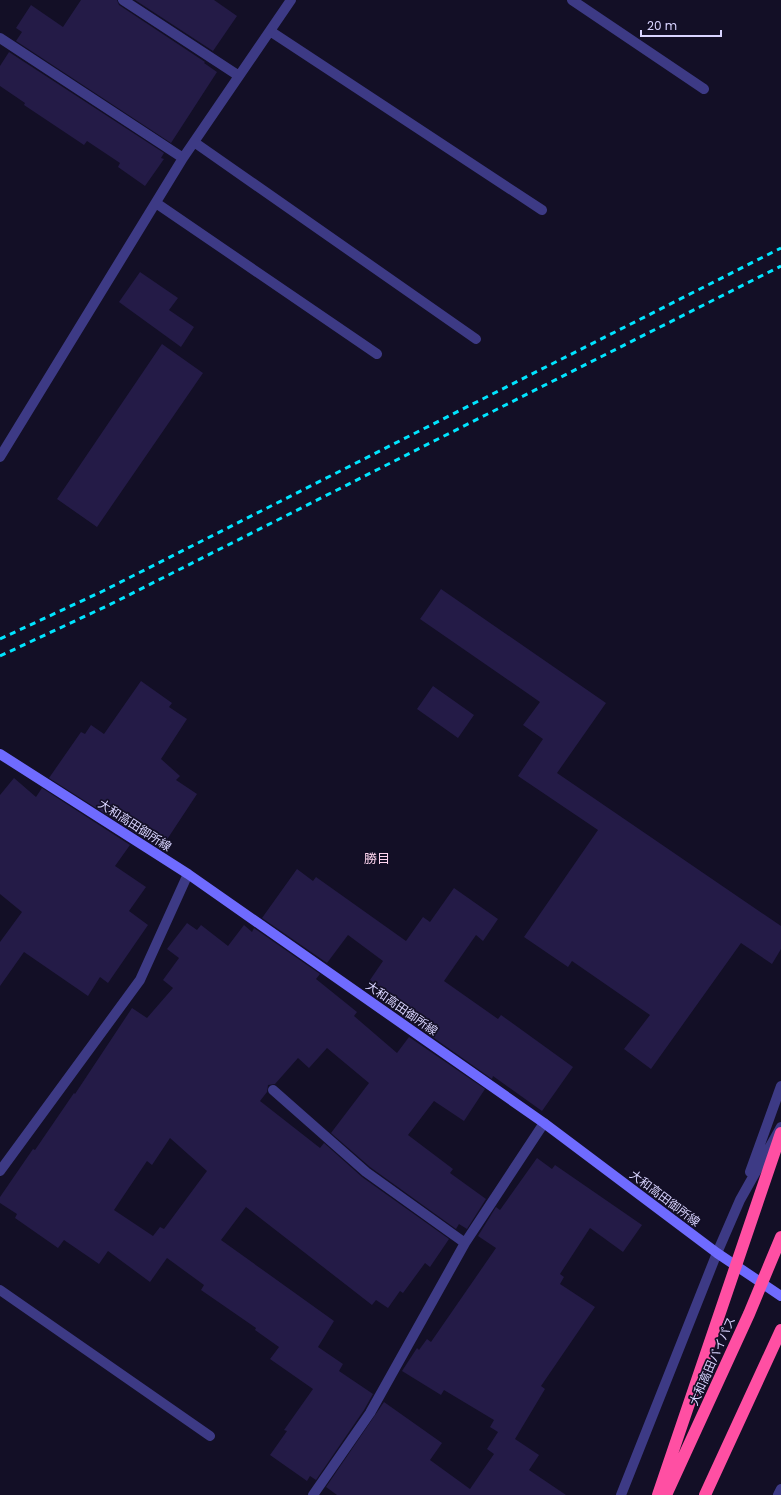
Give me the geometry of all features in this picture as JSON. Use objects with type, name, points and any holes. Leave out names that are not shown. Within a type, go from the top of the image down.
[{"type":"highway","points":[[658,1495],[781,1133]]},
{"type":"highway","name":"大和高田バイパス","points":[[666,1495],[749,1314],[781,1237]]},
{"type":"highway","points":[[706,1495],[781,1330]]},
{"type":"main road","name":"大和高田御所線","points":[[0,754],[188,874],[544,1123],[717,1253],[781,1296]]},
{"type":"street","points":[[123,0],[239,76]]},
{"type":"street","points":[[0,457],[183,158],[290,0]]},
{"type":"street","points":[[572,0],[704,90]]},
{"type":"street","points":[[270,31],[542,210]]},
{"type":"street","points":[[0,38],[183,158]]},
{"type":"street","points":[[194,142],[476,339]]},
{"type":"street","points":[[156,203],[377,354]]},
{"type":"street","points":[[0,1171],[140,980],[188,874]]},
{"type":"street","points":[[622,1495],[717,1253],[740,1200],[781,1086]]},
{"type":"street","points":[[273,1090],[366,1172],[465,1243]]},
{"type":"street","points":[[313,1495],[370,1413],[465,1243],[544,1123]]},
{"type":"street","points":[[740,1200],[781,1127]]},
{"type":"street","points":[[0,1290],[210,1436]]},
{"type":"street","points":[[778,1495],[781,1488]]},
{"type":"building","points":[[81,0],[117,0],[119,5],[205,62],[204,63],[217,72],[171,143],[16,41],[22,32],[16,28],[31,5],[63,27]]},
{"type":"building","points":[[135,0],[214,0],[237,16],[213,51]]},
{"type":"building","points":[[9,52],[164,153],[161,158],[164,159],[145,186],[118,167],[120,163],[87,141],[84,145],[24,105],[25,103],[0,86],[0,66]]},
{"type":"building","points":[[140,272],[178,298],[169,310],[194,327],[181,347],[119,302]]},
{"type":"building","points":[[162,344],[203,373],[97,527],[57,499]]},
{"type":"building","points":[[441,589],[606,703],[557,773],[781,926],[781,949],[772,964],[741,943],[651,1069],[624,1049],[650,1015],[572,961],[568,967],[524,937],[598,830],[518,776],[543,739],[523,725],[540,702],[420,619]]},
{"type":"building","points":[[141,681],[172,703],[169,707],[187,719],[161,759],[180,776],[176,780],[197,794],[166,841],[143,826],[137,834],[49,778],[81,732],[85,734],[91,725],[104,734]]},
{"type":"building","points":[[433,686],[474,715],[458,738],[417,709]]},
{"type":"building","points":[[14,778],[36,797],[42,788],[130,845],[115,866],[146,887],[129,911],[148,925],[108,983],[100,977],[88,996],[24,952],[0,986],[0,942],[22,912],[0,894],[0,795]]},
{"type":"building","points":[[297,869],[313,881],[316,877],[406,941],[423,917],[430,922],[454,888],[498,919],[483,941],[476,935],[444,981],[498,1019],[501,1015],[573,1067],[542,1111],[493,1076],[492,1079],[417,1026],[423,1018],[370,980],[383,961],[348,935],[327,963],[262,918]]},
{"type":"building","points":[[187,923],[197,930],[201,925],[228,946],[244,925],[252,932],[254,928],[320,974],[316,979],[357,1012],[354,1016],[397,1053],[409,1037],[485,1089],[464,1121],[434,1101],[408,1135],[453,1169],[450,1173],[486,1199],[467,1229],[459,1224],[456,1229],[370,1167],[331,1133],[369,1083],[327,1048],[309,1068],[298,1058],[275,1084],[268,1085],[267,1092],[260,1101],[320,1148],[324,1143],[362,1177],[449,1239],[430,1267],[425,1263],[403,1293],[400,1291],[388,1308],[376,1300],[372,1305],[246,1207],[221,1240],[334,1321],[318,1347],[343,1364],[339,1371],[373,1394],[364,1410],[316,1480],[310,1476],[307,1481],[270,1455],[287,1431],[284,1430],[313,1389],[270,1359],[279,1347],[255,1330],[256,1328],[201,1290],[204,1285],[167,1258],[150,1282],[108,1251],[99,1264],[64,1240],[58,1248],[15,1218],[17,1214],[0,1203],[0,1197],[33,1149],[35,1150],[74,1093],[75,1094],[132,1008],[147,1018],[173,988],[163,980],[179,958],[167,949]],"holes":[[[170,1138],[207,1171],[164,1229],[160,1227],[153,1236],[114,1210],[147,1161],[152,1165]]]},
{"type":"building","points":[[537,1158],[552,1169],[555,1165],[642,1225],[623,1252],[590,1228],[560,1274],[564,1277],[560,1284],[595,1307],[541,1386],[545,1389],[515,1439],[539,1455],[529,1470],[566,1495],[337,1495],[326,1487],[384,1402],[442,1443],[430,1460],[470,1489],[494,1454],[487,1449],[498,1432],[490,1427],[494,1420],[444,1390],[441,1395],[402,1371],[417,1348],[419,1350],[427,1339],[431,1342],[496,1248],[478,1236],[496,1207],[500,1210]]},
{"type":"railway","points":[[0,639],[103,591],[781,248]]},
{"type":"railway","points":[[0,656],[109,605],[781,266]]},
{"type":"district","name":"勝目","points":[[377,858]]}]
